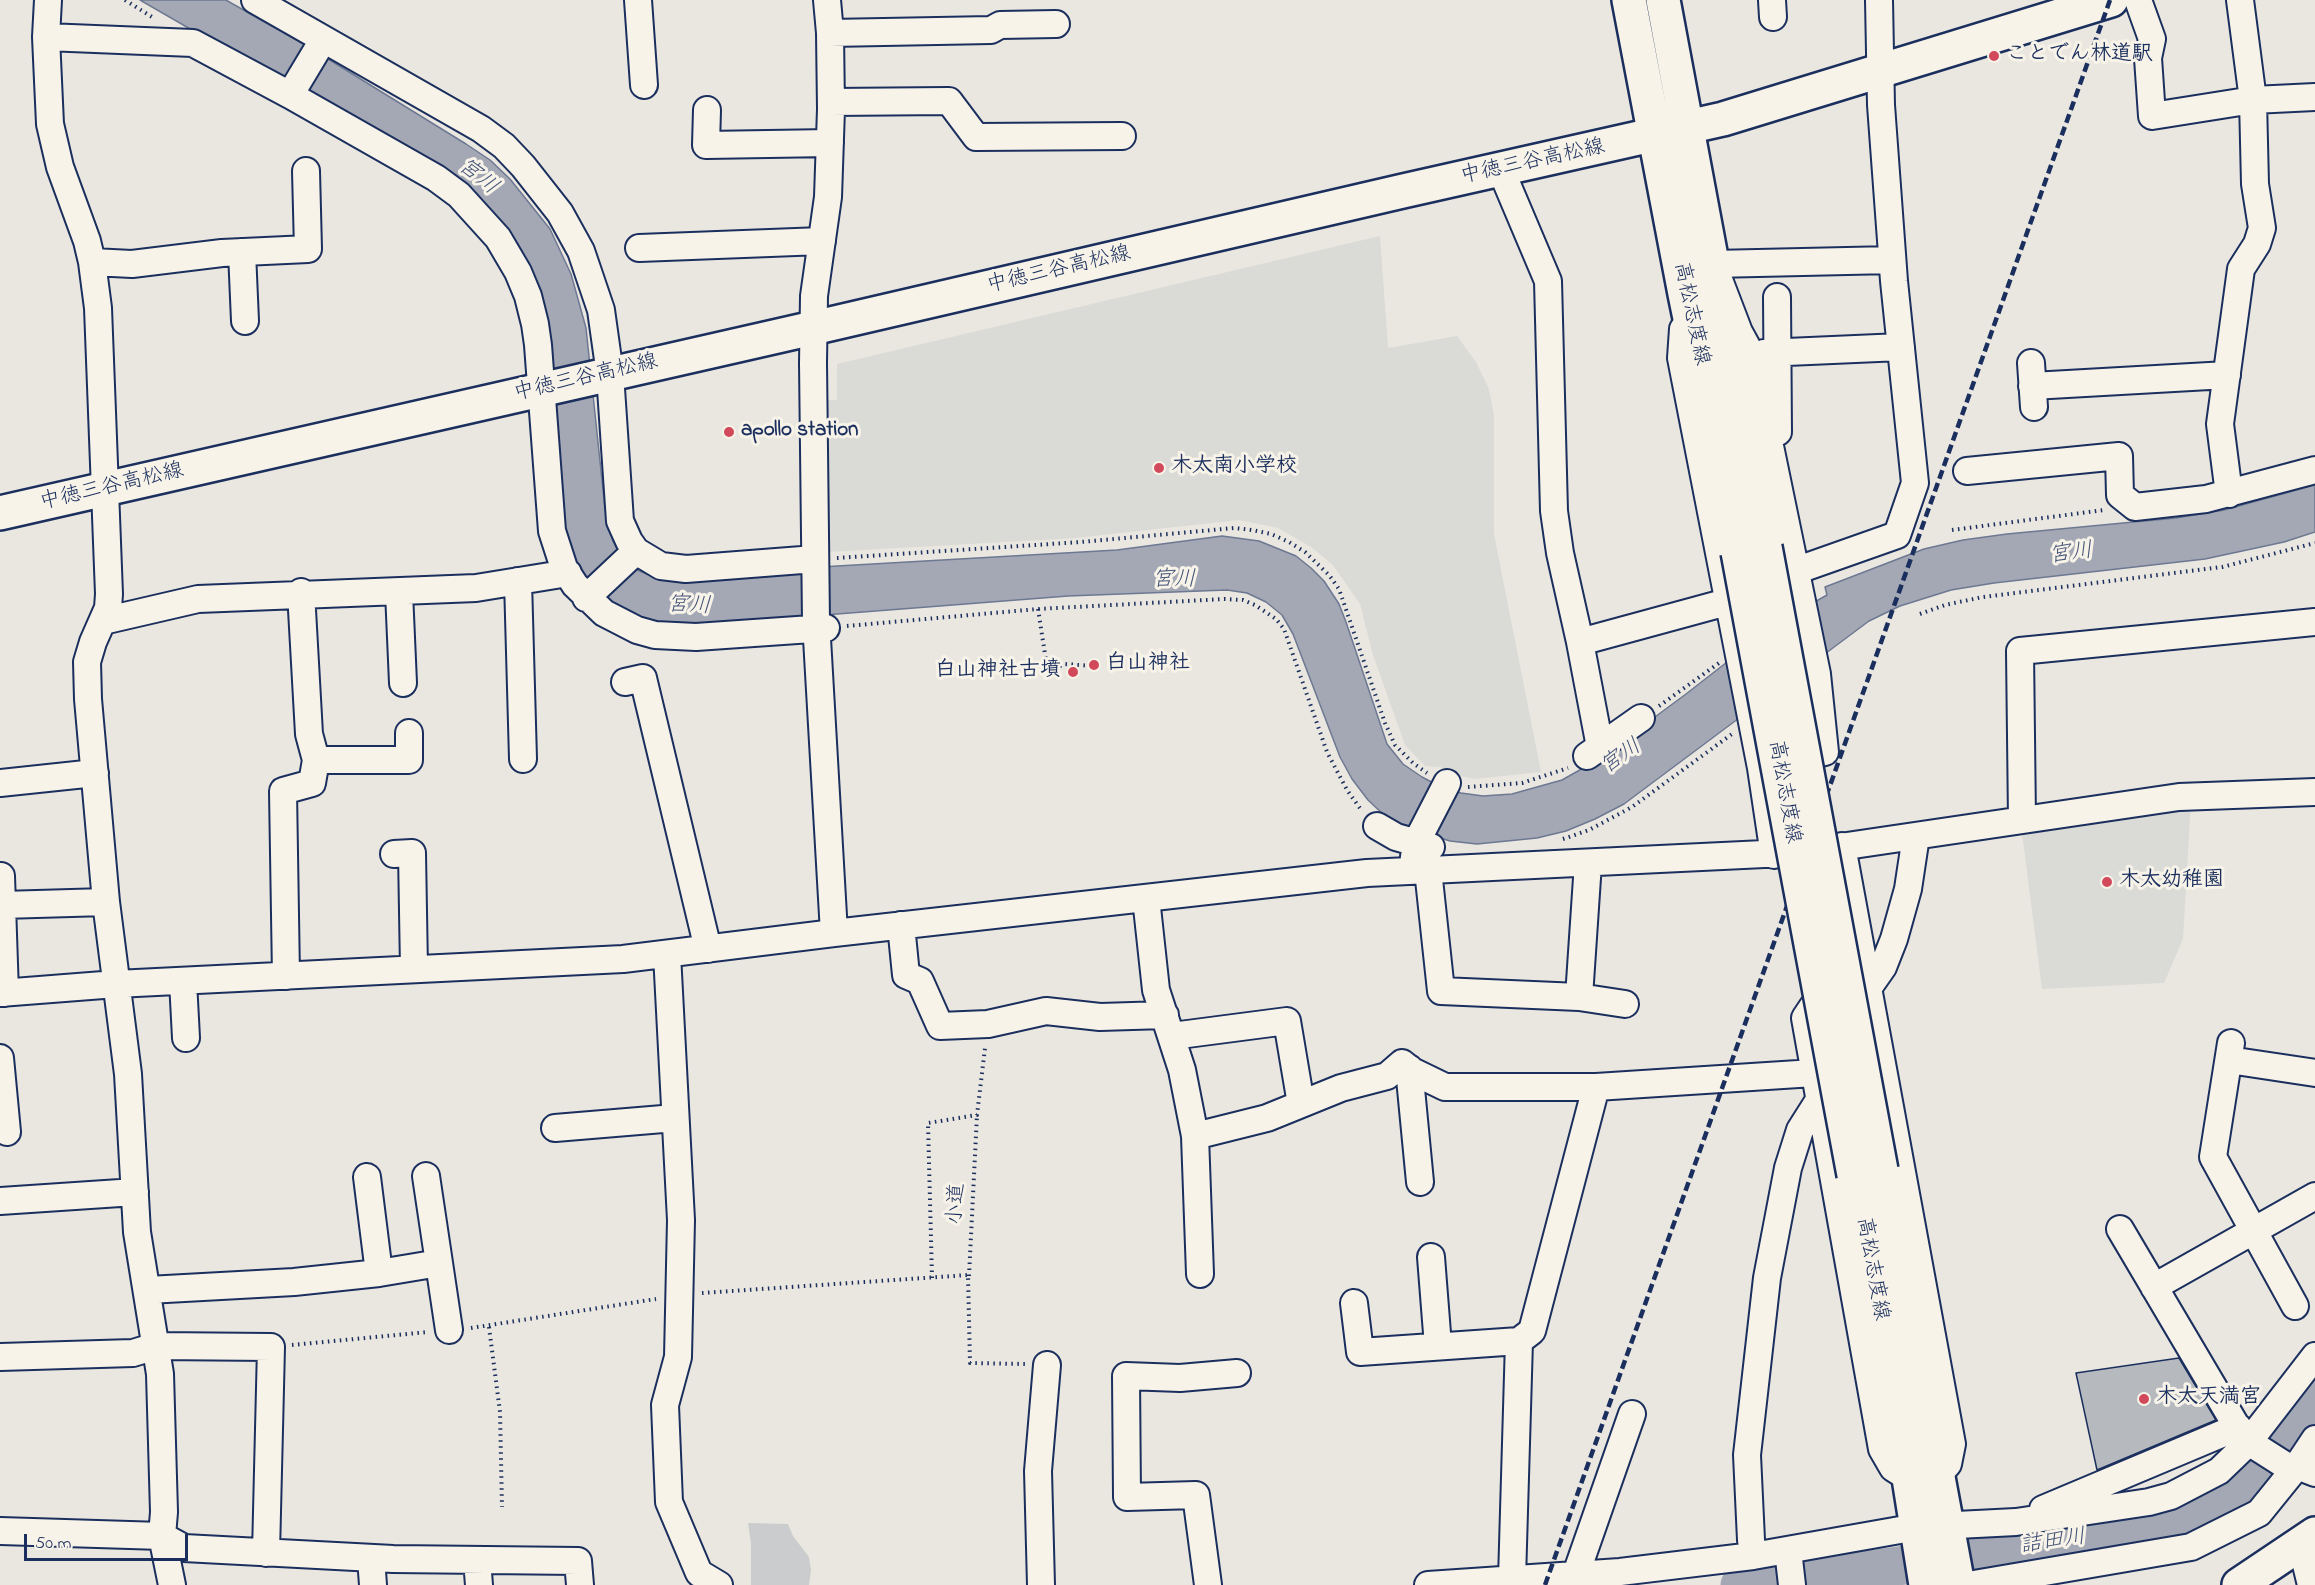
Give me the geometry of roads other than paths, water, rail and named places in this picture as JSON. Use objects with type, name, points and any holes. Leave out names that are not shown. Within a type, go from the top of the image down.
[{"type":"main road","name":"高松志度線","points":[[1629,0],[1685,294],[1752,549]]},
{"type":"main road","name":"高松志度線","points":[[1663,0],[1713,264],[1752,549],[1933,1530],[1947,1582]]},
{"type":"main road","name":"中徳三谷高松線","points":[[0,513],[1688,128],[2111,0]]},
{"type":"main road","points":[[2239,1585],[2308,1539]]},
{"type":"street","points":[[48,0],[46,37],[48,104],[55,146],[92,262],[101,359],[109,594],[108,608],[87,662],[106,902],[128,1074],[137,1232],[160,1374],[164,1512],[162,1536],[172,1585]]},
{"type":"street","points":[[255,0],[321,43],[481,129],[504,146],[523,166],[560,213],[580,251],[601,310],[620,521],[634,553],[661,566],[686,569],[815,562]]},
{"type":"street","points":[[638,0],[644,84]]},
{"type":"street","points":[[827,0],[831,102],[828,197],[814,296],[813,328],[815,562],[834,933]]},
{"type":"street","points":[[1580,642],[1727,602],[1795,571],[1897,535],[1916,483],[1892,260],[1880,71],[1879,0]]},
{"type":"street","points":[[2138,0],[2152,39],[2148,58],[2152,116],[2253,100],[2315,97]]},
{"type":"street","points":[[2229,494],[2220,424],[2241,269],[2257,244],[2262,228],[2255,184],[2253,100],[2240,0]]},
{"type":"street","points":[[830,33],[991,30],[1000,25],[1056,24]]},
{"type":"street","points":[[46,37],[193,43],[291,93],[436,178],[472,207],[498,238],[510,257],[528,296],[535,324],[544,388],[552,531],[568,573],[604,613],[620,623],[655,635],[696,637],[820,626]]},
{"type":"street","points":[[291,93],[321,43]]},
{"type":"street","points":[[831,102],[949,101],[976,137],[1122,136]]},
{"type":"street","points":[[707,110],[706,144],[830,144]]},
{"type":"street","points":[[1501,170],[1548,281],[1554,511],[1560,553],[1580,642],[1593,752],[1641,718]]},
{"type":"street","points":[[92,262],[132,264],[242,252],[308,249],[306,171]]},
{"type":"street","points":[[639,248],[822,241]]},
{"type":"street","points":[[242,252],[245,321]]},
{"type":"street","points":[[1761,768],[1825,752],[1817,674],[1751,354],[1739,332],[1713,264],[1892,260]]},
{"type":"street","points":[[1685,294],[1681,358],[1727,602],[1731,655],[1744,725],[1761,768],[1774,855]]},
{"type":"street","points":[[1777,297],[1779,353],[1777,481]]},
{"type":"street","points":[[1751,354],[1901,347]]},
{"type":"street","points":[[2032,386],[2227,375]]},
{"type":"street","points":[[1967,471],[2119,456],[2120,495],[2135,507],[2206,499],[2315,470]]},
{"type":"street","points":[[589,596],[634,553]]},
{"type":"street","points":[[103,621],[198,599],[301,593],[476,588],[568,573]]},
{"type":"street","points":[[518,581],[523,759]]},
{"type":"street","points":[[399,592],[403,683]]},
{"type":"street","points":[[286,976],[283,791],[312,783],[316,760],[309,734],[301,593]]},
{"type":"street","points":[[1731,655],[1800,598]]},
{"type":"street","points":[[2022,820],[2020,651],[2315,622]]},
{"type":"street","points":[[1744,725],[1817,674]]},
{"type":"street","points":[[625,682],[643,678],[708,949]]},
{"type":"street","points":[[316,760],[410,760],[409,733]]},
{"type":"street","points":[[0,783],[94,773]]},
{"type":"street","points":[[1448,784],[1421,854],[1441,991],[1579,997],[1625,1004]]},
{"type":"street","points":[[1,876],[2,993],[116,984],[623,959],[1367,873],[1421,854],[1588,863],[1774,855],[2179,798],[2315,792]]},
{"type":"street","points":[[1377,826],[1421,854]]},
{"type":"street","points":[[1842,846],[1869,987],[1952,1444],[1947,1464],[1923,1477],[1893,1468],[1882,1449],[1804,1018],[1813,1006],[1869,987],[1883,968],[1908,889],[1916,836]]},
{"type":"street","points":[[394,854],[412,854],[414,969]]},
{"type":"street","points":[[1579,997],[1588,863]]},
{"type":"street","points":[[1146,898],[1156,990],[1182,1070],[1195,1136],[1200,1274]]},
{"type":"street","points":[[2,905],[106,902]]},
{"type":"street","points":[[901,926],[906,975],[920,981],[940,1026],[988,1024],[1046,1011],[1168,1025],[1287,1021],[1301,1104]]},
{"type":"street","points":[[667,954],[681,1220],[678,1357],[665,1405],[669,1502],[699,1573],[718,1585]]},
{"type":"street","points":[[183,981],[186,1038]]},
{"type":"street","points":[[2295,1306],[2213,1157],[2230,1052],[2315,1073]]},
{"type":"street","points":[[0,1058],[7,1132]]},
{"type":"street","points":[[1195,1136],[1267,1118],[1341,1088],[1387,1076],[1402,1063],[1445,1087],[1596,1087],[1814,1072]]},
{"type":"street","points":[[1408,1068],[1420,1182]]},
{"type":"street","points":[[1354,1303],[1360,1352],[1519,1341],[1532,1331],[1596,1087]]},
{"type":"street","points":[[1753,1556],[1750,1540],[1747,1455],[1767,1278],[1788,1168],[1800,1130],[1819,1100]]},
{"type":"street","points":[[555,1128],[675,1118]]},
{"type":"street","points":[[426,1176],[449,1330]]},
{"type":"street","points":[[367,1177],[379,1273]]},
{"type":"street","points":[[0,1201],[135,1192]]},
{"type":"street","points":[[2154,1287],[2315,1196]]},
{"type":"street","points":[[2120,1229],[2247,1439],[2300,1469]]},
{"type":"street","points":[[1431,1257],[1438,1346]]},
{"type":"street","points":[[148,1290],[294,1282],[379,1273],[439,1263]]},
{"type":"street","points":[[1512,1579],[1519,1341]]},
{"type":"street","points":[[0,1357],[133,1353],[156,1346],[271,1347],[266,1553]]},
{"type":"street","points":[[1428,1585],[1620,1572],[1753,1556],[1933,1530],[2016,1522],[2149,1502],[2171,1496],[2219,1471],[2315,1356]]},
{"type":"street","points":[[1041,1585],[1038,1471],[1047,1365]]},
{"type":"street","points":[[1208,1585],[1196,1495],[1127,1497],[1125,1376],[1180,1378],[1237,1373]]},
{"type":"street","points":[[1576,1574],[1632,1414]]},
{"type":"street","points":[[2016,1522],[2059,1502],[2247,1439]]},
{"type":"street","points":[[1947,1582],[2191,1547],[2259,1513],[2300,1469],[2315,1439]]},
{"type":"street","points":[[0,1532],[162,1536],[184,1548],[266,1553],[371,1558],[578,1561],[580,1585]]},
{"type":"street","points":[[2308,1539],[2310,1585]]},
{"type":"street","points":[[1788,1550],[1792,1585]]},
{"type":"street","points":[[371,1558],[373,1585]]},
{"type":"street","points":[[477,1560],[479,1585]]},
{"type":"water","name":"宮川","points":[[140,0],[226,0],[307,46],[466,144],[490,160],[510,179],[550,229],[571,274],[586,328],[605,509],[613,541],[619,552],[637,570],[659,579],[683,583],[785,569],[1117,550],[1222,536],[1259,541],[1296,556],[1324,581],[1339,604],[1387,744],[1403,764],[1443,788],[1461,793],[1483,796],[1512,794],[1562,780],[1594,762],[1686,694],[1745,648],[1757,635],[1827,595],[1825,587],[1924,549],[1963,540],[2007,534],[2176,518],[2224,510],[2315,485],[2315,532],[2284,542],[2205,559],[1994,583],[1951,590],[1900,606],[1869,621],[1624,804],[1566,831],[1537,838],[1477,844],[1450,841],[1408,828],[1386,817],[1368,800],[1352,779],[1340,757],[1293,634],[1282,615],[1266,602],[1247,593],[1227,590],[1068,596],[786,618],[718,626],[661,626],[629,616],[583,581],[563,530],[523,258],[303,94]]},
{"type":"waterway","name":"詰田川","points":[[1740,1585],[1891,1567],[2083,1539],[2149,1528],[2188,1516],[2245,1486],[2267,1462],[2315,1398]]},
{"type":"railway","points":[[1545,1585],[2110,0]]},
{"type":"place","name":"ことでん林道駅","points":[[1994,56]]},
{"type":"place","name":"apollo station","points":[[729,432]]},
{"type":"place","name":"木太南小学校","points":[[1159,468]]},
{"type":"place","name":"白山神社","points":[[1094,665]]},
{"type":"place","name":"白山神社古墳","points":[[1073,672]]},
{"type":"place","name":"木太幼稚園","points":[[2107,882]]},
{"type":"place","name":"木太天満宮","points":[[2144,1399]]}]
